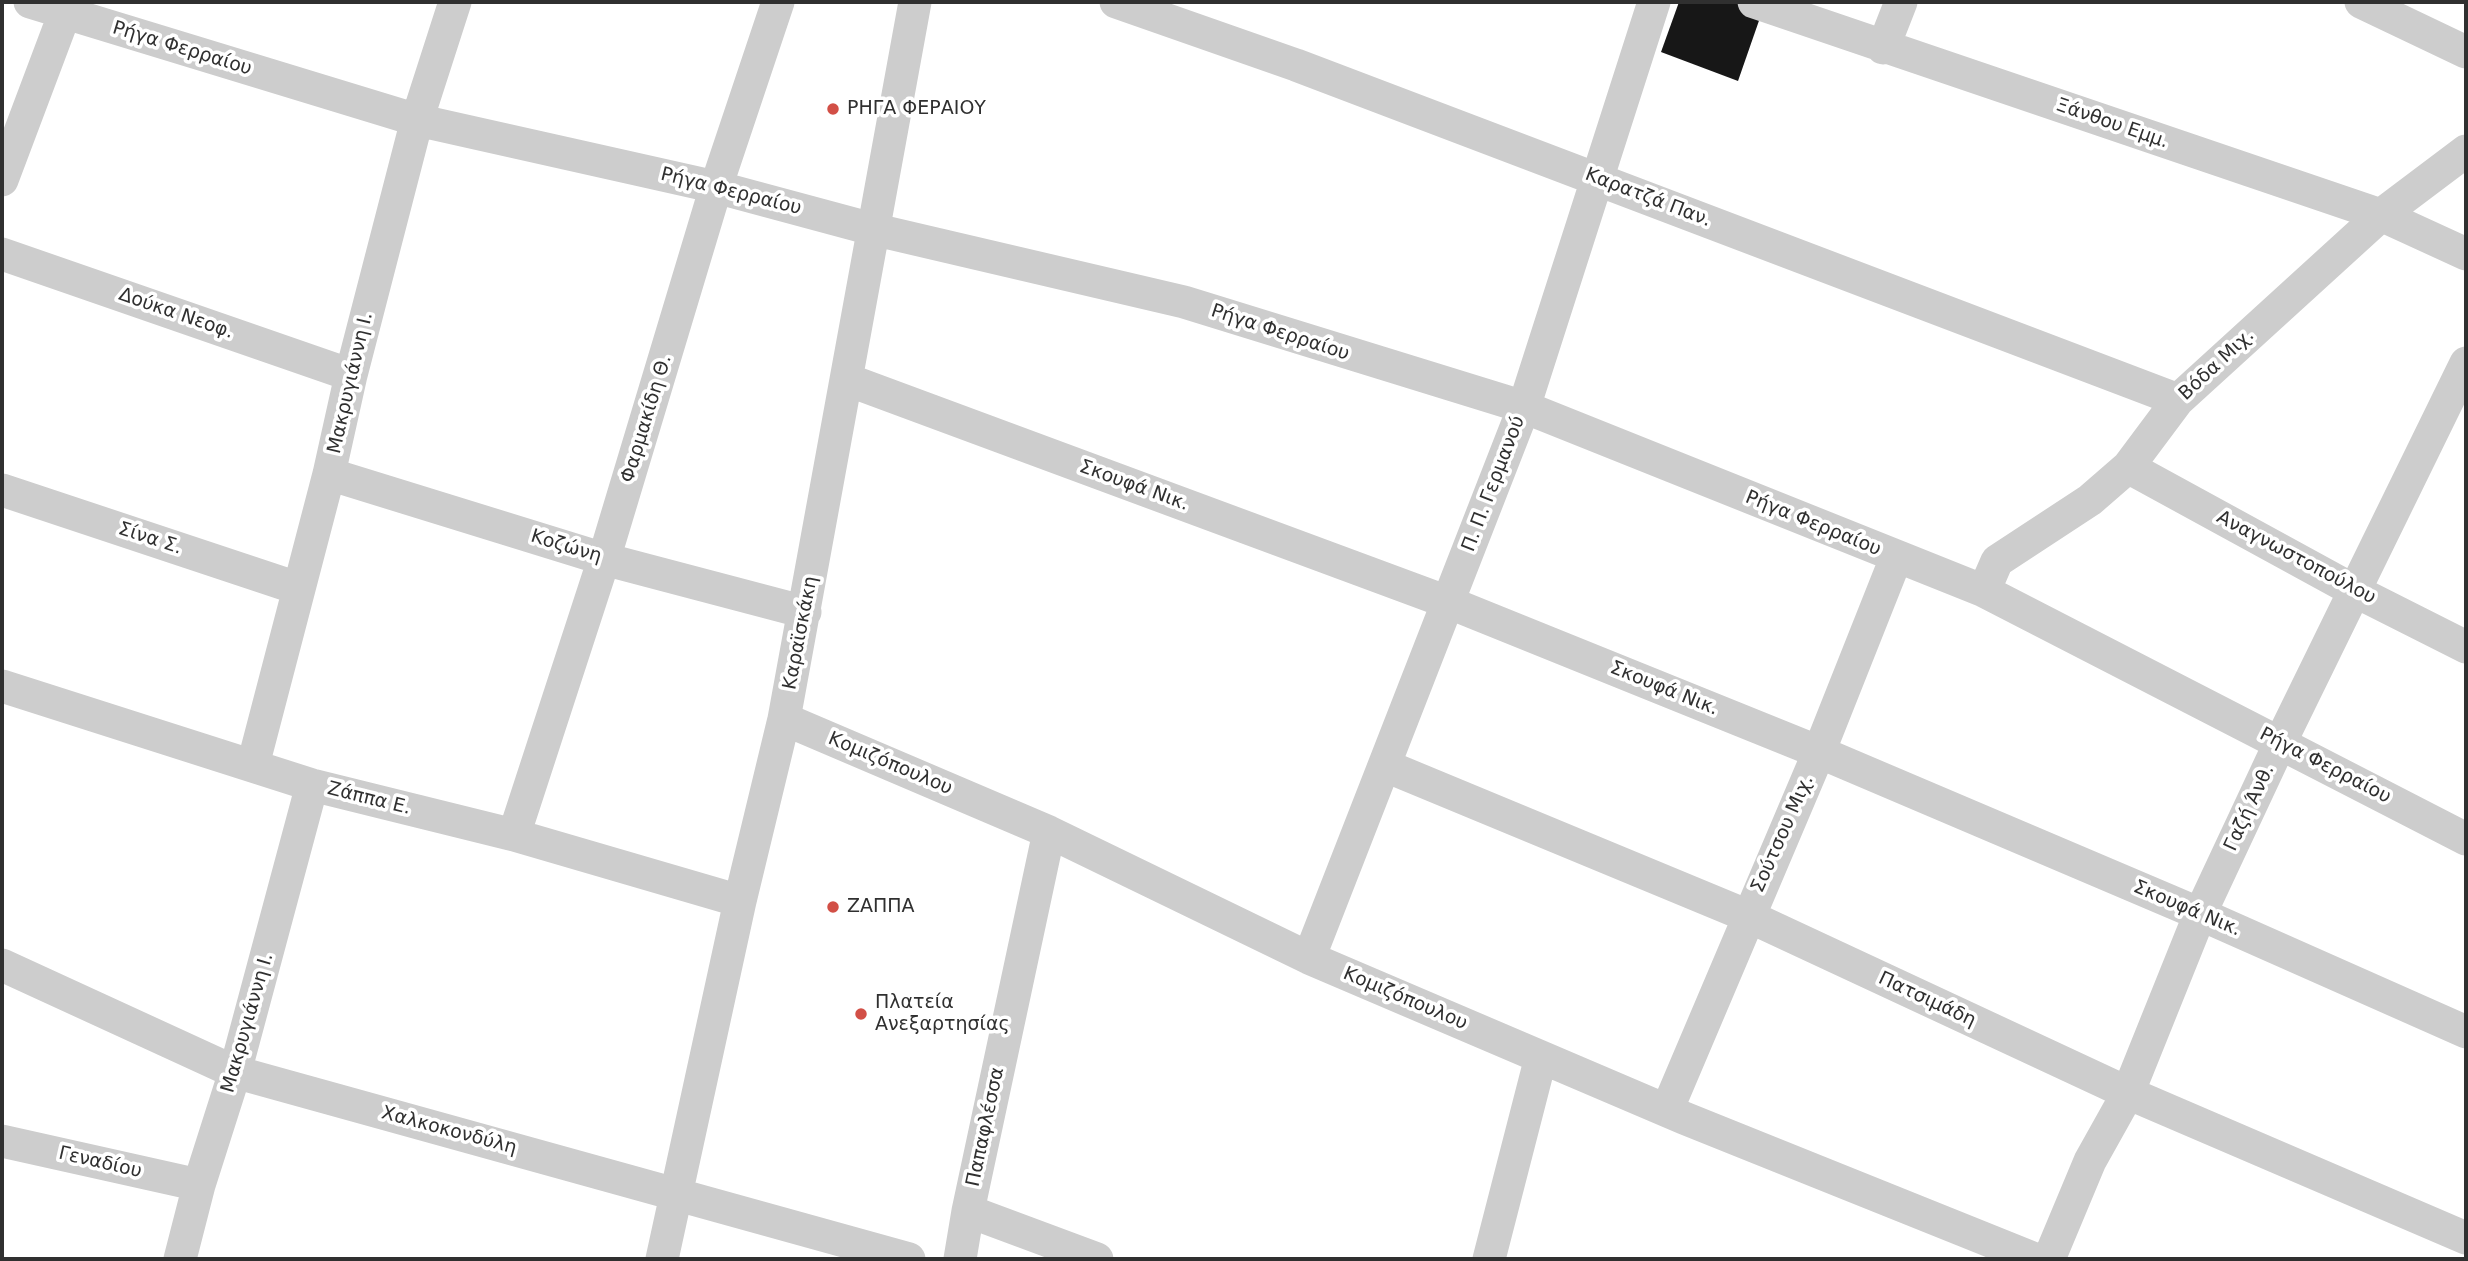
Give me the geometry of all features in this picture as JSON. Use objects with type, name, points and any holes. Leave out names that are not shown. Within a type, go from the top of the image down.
[{"type":"street","name":"Ρήγα Φερραίου","points":[[30,2],[67,8],[417,120],[716,187],[872,229],[1184,302],[1524,407],[1984,591],[2466,839]]},
{"type":"street","name":"Μακρυγιάννη Ι.","points":[[253,765],[417,120],[455,2]]},
{"type":"street","name":"Φαρμακίδη Θ.","points":[[514,835],[604,559],[716,187],[778,2]]},
{"type":"street","name":"Καραϊσκάκη","points":[[662,1259],[740,901],[784,719],[915,2]]},
{"type":"street","name":"Καρατζά Παν.","points":[[1116,2],[1296,65],[2178,400]]},
{"type":"street","name":"Π. Π. Γερμανού","points":[[1309,958],[1450,603],[1524,407],[1654,2]]},
{"type":"street","name":"Ξάνθου Εμμ.","points":[[1754,2],[2381,215],[2466,254]]},
{"type":"street","points":[[1883,47],[1900,2]]},
{"type":"street","points":[[2361,2],[2466,52]]},
{"type":"street","points":[[2,180],[67,8]]},
{"type":"street","name":"Βόδα Μιχ.","points":[[1984,591],[1997,561],[2090,500],[2128,467],[2178,400],[2381,215],[2466,151]]},
{"type":"street","name":"Δούκα Νεοφ.","points":[[2,254],[351,375]]},
{"type":"street","name":"Γαζή Άνθ.","points":[[2049,1259],[2090,1161],[2128,1093],[2200,914],[2353,590],[2466,363]]},
{"type":"street","name":"Σκουφά Νικ.","points":[[848,380],[1450,603],[1819,752],[2200,914],[2466,1032]]},
{"type":"street","name":"Αναγνωστοπούλου","points":[[2128,467],[2353,590],[2466,647]]},
{"type":"street","name":"Κοζώνη","points":[[329,474],[604,559],[805,612]]},
{"type":"street","name":"Σίνα Σ.","points":[[2,490],[297,588]]},
{"type":"street","name":"Σούτσου Μιχ.","points":[[1667,1110],[1819,752],[1896,558]]},
{"type":"street","name":"Ζάππα Ε.","points":[[2,686],[312,785],[514,835],[740,901]]},
{"type":"street","name":"Κομιζόπουλου","points":[[784,719],[1049,832],[1309,958],[1667,1110],[2035,1259]]},
{"type":"street","name":"Πατσιμάδη","points":[[1386,766],[1748,916],[2128,1093],[2466,1238]]},
{"type":"street","name":"Μακρυγιάννη Ι.","points":[[180,1259],[199,1185],[235,1072],[312,785]]},
{"type":"street","name":"Παπαφλέσσα","points":[[960,1259],[1049,832]]},
{"type":"street","name":"Χαλκοκονδύλη","points":[[2,965],[235,1072],[909,1259]]},
{"type":"street","points":[[1489,1259],[1541,1057]]},
{"type":"street","name":"Γεναδίου","points":[[2,1141],[199,1185]]},
{"type":"street","points":[[968,1212],[1097,1259]]},
{"type":"building","points":[[1679,2],[1736,2],[1762,12],[1738,81],[1661,52]]},
{"type":"place","name":"ΡΗΓΑ ΦΕΡΑΙΟΥ","points":[[833,109]]},
{"type":"place","name":"ΖΑΠΠΑ","points":[[833,907]]},
{"type":"place","name":"Πλατεία Ανεξαρτησίας","points":[[861,1014]]}]
